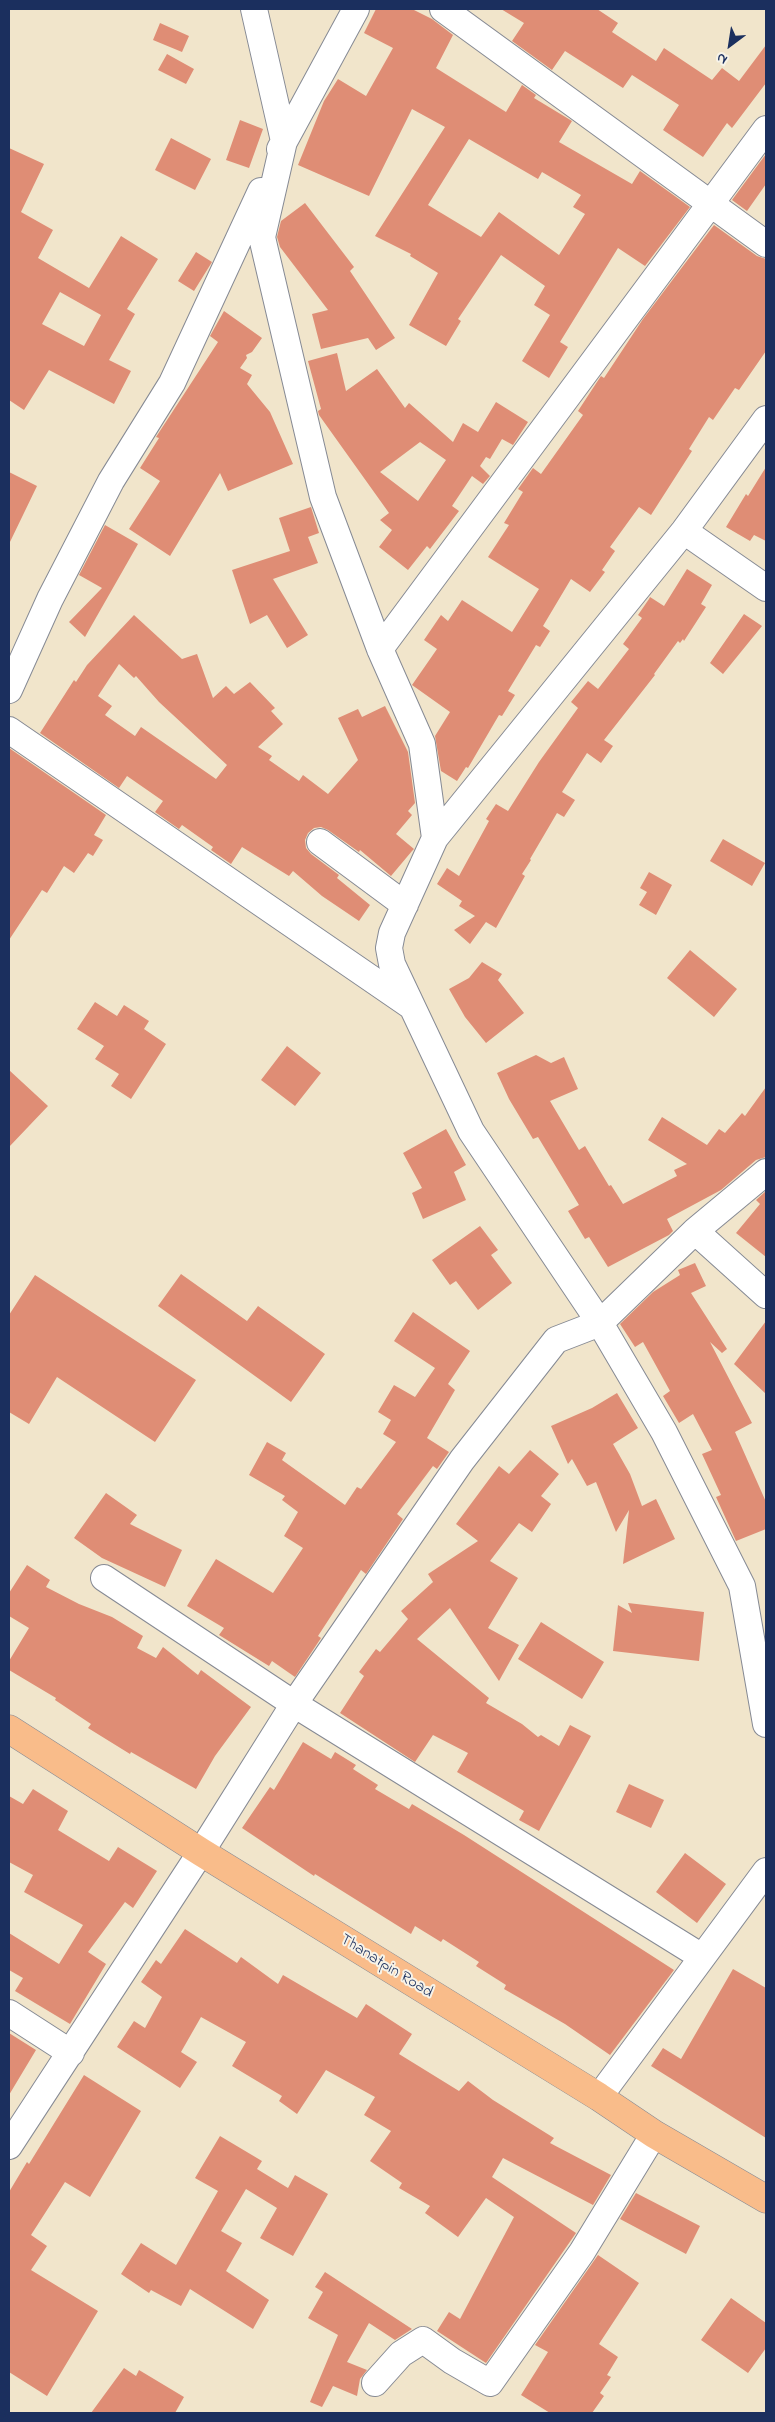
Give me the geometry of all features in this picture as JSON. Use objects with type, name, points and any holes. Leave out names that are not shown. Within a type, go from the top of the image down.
[{"type":"main road","name":"Thanatpin Road","points":[[9,1729],[201,1852],[599,2097],[654,2134],[766,2199]]},
{"type":"street","points":[[254,9],[284,141],[262,237],[323,497],[380,649],[422,744],[435,838]]},
{"type":"street","points":[[9,690],[50,599],[111,481],[172,384],[284,141],[356,9]]},
{"type":"street","points":[[443,9],[766,244]]},
{"type":"street","points":[[380,649],[766,129]]},
{"type":"street","points":[[766,419],[684,531],[435,838],[392,933],[389,948],[392,964],[471,1131],[600,1323],[664,1432],[742,1586],[766,1724]]},
{"type":"street","points":[[684,531],[766,588]]},
{"type":"street","points":[[9,730],[412,1006]]},
{"type":"street","points":[[320,842],[405,905]]},
{"type":"street","points":[[9,2146],[201,1852],[294,1704],[462,1460],[556,1340],[600,1323],[695,1231],[766,1172]]},
{"type":"street","points":[[695,1231],[766,1295]]},
{"type":"street","points":[[104,1578],[294,1704],[702,1957]]},
{"type":"street","points":[[742,1586],[766,1601]]},
{"type":"street","points":[[599,2097],[766,1871]]},
{"type":"street","points":[[9,2013],[71,2053]]},
{"type":"street","points":[[375,2383],[401,2354],[423,2340],[452,2361],[490,2383],[582,2252],[654,2134]]},
{"type":"building","points":[[376,9],[412,9],[432,19],[453,35],[436,68],[506,112],[522,85],[536,95],[534,98],[572,121],[559,142],[632,184],[640,171],[690,207],[645,266],[618,248],[560,342],[568,347],[549,378],[522,361],[550,315],[534,305],[545,286],[501,255],[458,319],[461,321],[446,346],[409,325],[438,273],[410,256],[411,254],[375,236],[445,127],[412,109],[369,196],[298,165],[324,101],[338,79],[366,96],[393,48],[364,33]],"holes":[[[469,139],[538,179],[542,172],[581,195],[573,207],[585,214],[559,255],[499,212],[481,237],[428,205]]]},
{"type":"building","points":[[501,9],[597,9],[618,23],[612,32],[656,61],[664,48],[712,80],[722,68],[739,81],[766,45],[766,83],[732,128],[727,123],[703,157],[663,130],[679,105],[632,75],[623,88],[565,51],[552,70],[512,41],[524,23]]},
{"type":"building","points":[[160,23],[189,36],[182,52],[153,40]]},
{"type":"building","points":[[167,54],[194,69],[186,84],[158,70]]},
{"type":"building","points":[[240,120],[263,129],[249,168],[226,160]]},
{"type":"building","points":[[171,138],[211,159],[195,190],[155,170]]},
{"type":"building","points":[[9,148],[44,164],[21,212],[53,230],[38,258],[89,288],[121,236],[158,259],[127,309],[135,314],[109,360],[131,371],[114,404],[49,370],[24,410],[9,400]],"holes":[[[60,292],[101,315],[84,346],[42,324]]]},
{"type":"building","points":[[766,154],[766,184],[747,211],[732,200]]},
{"type":"building","points":[[305,203],[354,267],[350,271],[395,338],[376,350],[368,338],[321,349],[312,314],[328,310],[280,247],[277,237],[281,221]]},
{"type":"building","points":[[714,225],[757,256],[766,259],[766,351],[739,390],[735,388],[713,420],[709,417],[689,449],[692,451],[651,515],[639,507],[610,547],[615,551],[602,570],[605,572],[590,592],[571,579],[543,626],[550,631],[540,647],[536,645],[508,691],[515,695],[502,716],[499,715],[468,768],[466,767],[457,781],[441,771],[435,736],[450,712],[412,685],[437,649],[424,640],[441,615],[448,621],[462,600],[512,632],[539,589],[488,557],[509,525],[504,523],[523,492],[518,489],[533,468],[541,474],[583,415],[578,411],[601,376],[604,378],[643,319]]},
{"type":"building","points":[[196,252],[212,262],[194,291],[178,281]]},
{"type":"building","points":[[224,311],[262,338],[252,352],[246,355],[247,358],[240,368],[252,375],[247,384],[270,412],[293,464],[228,491],[220,473],[170,556],[129,529],[160,481],[140,468],[159,438],[156,437],[218,342],[210,336]]},
{"type":"building","points":[[337,353],[346,391],[377,369],[405,408],[409,403],[453,442],[463,423],[478,432],[496,402],[528,422],[513,445],[502,439],[490,459],[486,457],[480,466],[490,476],[483,484],[472,476],[452,506],[459,511],[430,549],[427,546],[408,570],[379,547],[392,530],[380,520],[389,513],[319,415],[318,411],[321,409],[308,361]],"holes":[[[420,442],[446,460],[418,501],[380,472]]]},
{"type":"building","points":[[766,467],[766,541],[754,535],[750,541],[726,527],[746,494],[748,496]]},
{"type":"building","points":[[9,472],[37,486],[9,544]]},
{"type":"building","points":[[311,507],[319,533],[308,537],[318,563],[273,579],[308,635],[287,648],[267,615],[250,624],[232,570],[290,551],[279,518]]},
{"type":"building","points":[[105,525],[138,544],[85,637],[69,622],[102,588],[79,575]]},
{"type":"building","points":[[687,569],[712,585],[701,604],[706,607],[684,641],[683,639],[680,643],[678,641],[655,675],[604,740],[613,746],[601,763],[587,753],[562,792],[575,800],[564,817],[557,813],[522,874],[525,876],[496,928],[486,922],[470,944],[454,930],[475,916],[459,906],[462,901],[437,884],[447,868],[459,876],[489,821],[486,819],[496,804],[508,811],[539,762],[578,708],[571,702],[588,681],[598,689],[629,649],[623,644],[642,618],[638,615],[650,597],[664,606]]},
{"type":"building","points":[[744,614],[762,626],[723,674],[710,663]]},
{"type":"building","points":[[134,615],[182,659],[197,654],[213,698],[226,686],[234,694],[250,682],[275,708],[271,711],[283,724],[258,747],[272,756],[269,760],[299,781],[303,775],[328,794],[358,760],[338,718],[358,709],[362,717],[385,706],[408,752],[415,803],[408,811],[412,815],[396,834],[414,849],[391,876],[360,850],[359,852],[328,830],[321,827],[314,828],[308,833],[305,840],[306,848],[311,854],[339,875],[337,878],[370,905],[359,921],[322,896],[293,871],[289,876],[242,847],[231,864],[211,850],[213,847],[182,825],[179,829],[155,812],[163,801],[127,776],[119,788],[40,733],[74,680],[76,682],[87,665]],"holes":[[[119,664],[134,678],[136,676],[159,702],[227,765],[216,779],[141,727],[135,736],[105,715],[112,706],[98,696]]]},
{"type":"building","points":[[9,748],[106,815],[94,835],[103,840],[93,856],[88,853],[74,873],[64,866],[47,893],[42,890],[9,940]]},
{"type":"building","points":[[723,839],[765,863],[752,886],[710,861]]},
{"type":"building","points":[[649,872],[672,885],[656,915],[639,905],[647,892],[640,888]]},
{"type":"building","points":[[690,950],[737,989],[714,1017],[667,978]]},
{"type":"building","points":[[482,962],[502,974],[498,980],[524,1013],[486,1043],[465,1017],[449,989],[469,978]]},
{"type":"building","points":[[95,1002],[117,1016],[124,1005],[149,1021],[144,1029],[166,1044],[131,1099],[111,1086],[119,1074],[95,1059],[104,1046],[77,1029]]},
{"type":"building","points":[[287,1046],[321,1073],[295,1106],[261,1080]]},
{"type":"building","points":[[536,1055],[551,1063],[564,1057],[578,1089],[550,1101],[579,1150],[585,1146],[609,1186],[611,1185],[623,1204],[677,1176],[674,1170],[687,1164],[648,1140],[662,1117],[707,1145],[719,1129],[725,1133],[742,1113],[745,1116],[766,1087],[766,1157],[756,1160],[721,1190],[667,1219],[673,1231],[669,1235],[608,1267],[589,1237],[585,1239],[568,1211],[579,1205],[538,1137],[533,1139],[509,1099],[497,1073]]},
{"type":"building","points":[[9,1070],[48,1106],[9,1147]]},
{"type":"building","points":[[446,1129],[466,1165],[454,1172],[466,1200],[423,1219],[412,1193],[422,1188],[403,1153]]},
{"type":"building","points":[[766,1191],[766,1257],[736,1233],[760,1204],[756,1200]]},
{"type":"building","points":[[480,1226],[498,1250],[491,1255],[512,1283],[478,1310],[456,1281],[450,1285],[432,1260]]},
{"type":"building","points":[[695,1263],[706,1286],[691,1293],[727,1349],[722,1353],[710,1342],[752,1423],[735,1432],[766,1502],[766,1529],[736,1541],[716,1497],[721,1495],[702,1454],[712,1450],[693,1414],[679,1423],[663,1396],[670,1391],[643,1342],[635,1347],[620,1324],[653,1292],[680,1275],[678,1270]]},
{"type":"building","points":[[181,1274],[247,1321],[258,1306],[325,1354],[291,1402],[158,1306]]},
{"type":"building","points":[[35,1275],[196,1380],[155,1442],[57,1377],[29,1424],[9,1412],[9,1315]]},
{"type":"building","points":[[413,1312],[470,1351],[448,1384],[455,1390],[427,1438],[449,1452],[437,1469],[433,1466],[397,1514],[403,1519],[366,1574],[361,1570],[318,1636],[321,1638],[295,1677],[272,1661],[269,1666],[219,1635],[224,1628],[187,1606],[216,1559],[273,1593],[303,1548],[284,1536],[298,1512],[282,1500],[285,1496],[249,1475],[267,1442],[286,1453],[282,1460],[345,1505],[357,1487],[361,1489],[396,1442],[383,1434],[391,1420],[378,1412],[394,1385],[415,1397],[435,1368],[394,1341]]},
{"type":"building","points":[[766,1321],[766,1394],[734,1364]]},
{"type":"building","points":[[617,1393],[638,1428],[613,1444],[630,1474],[642,1506],[656,1499],[675,1539],[623,1564],[629,1510],[616,1532],[596,1482],[587,1486],[572,1459],[568,1464],[551,1426],[592,1408]]},
{"type":"building","points":[[530,1450],[559,1474],[541,1496],[551,1504],[532,1532],[519,1523],[490,1561],[518,1578],[488,1628],[519,1645],[499,1681],[450,1608],[417,1639],[489,1698],[486,1703],[522,1724],[538,1737],[541,1735],[559,1746],[570,1725],[591,1736],[539,1831],[519,1820],[524,1811],[457,1772],[468,1753],[433,1735],[415,1762],[340,1713],[364,1676],[359,1672],[376,1649],[380,1652],[408,1619],[401,1611],[433,1582],[428,1574],[478,1541],[456,1524],[499,1466],[509,1474]]},
{"type":"building","points":[[106,1493],[137,1515],[130,1524],[182,1550],[165,1587],[102,1558],[74,1538]]},
{"type":"building","points":[[27,1565],[50,1580],[46,1587],[79,1604],[112,1617],[143,1636],[137,1648],[156,1658],[163,1647],[198,1675],[201,1670],[251,1707],[215,1756],[196,1789],[131,1752],[130,1754],[88,1728],[91,1724],[55,1700],[56,1698],[9,1670],[9,1661],[29,1628],[9,1616],[9,1593]]},
{"type":"building","points":[[628,1603],[704,1612],[699,1661],[613,1651],[618,1605],[632,1613]]},
{"type":"building","points":[[541,1622],[604,1662],[582,1699],[518,1659]]},
{"type":"building","points":[[303,1742],[331,1759],[335,1752],[356,1765],[353,1769],[378,1785],[375,1789],[409,1809],[412,1804],[464,1835],[674,1970],[610,2055],[565,2024],[504,1989],[506,1985],[476,1966],[479,1962],[443,1939],[441,1942],[415,1926],[411,1934],[315,1874],[314,1876],[242,1828],[270,1787],[274,1790]]},
{"type":"building","points":[[629,1784],[664,1800],[651,1828],[616,1812]]},
{"type":"building","points":[[33,1789],[68,1811],[58,1830],[109,1861],[118,1847],[157,1871],[133,1908],[125,1902],[88,1952],[106,1964],[70,2024],[15,1991],[23,1978],[9,1970],[9,1933],[59,1964],[83,1925],[24,1892],[33,1875],[9,1862],[9,1796],[23,1804]]},
{"type":"building","points":[[685,1853],[726,1884],[697,1923],[656,1892]]},
{"type":"building","points":[[185,1929],[237,1963],[241,1957],[278,1984],[283,1975],[357,2018],[366,2004],[412,2034],[399,2054],[459,2091],[468,2081],[493,2100],[554,2138],[550,2143],[611,2175],[593,2205],[503,2158],[492,2177],[576,2233],[486,2363],[437,2331],[449,2312],[460,2319],[514,2217],[486,2198],[458,2237],[425,2213],[430,2206],[399,2188],[402,2183],[370,2161],[391,2131],[364,2115],[375,2097],[326,2070],[297,2114],[279,2101],[282,2096],[232,2066],[246,2042],[201,2017],[181,2052],[197,2062],[180,2088],[117,2047],[134,2021],[145,2028],[162,1997],[141,1982],[156,1960],[161,1964]]},
{"type":"building","points":[[733,1969],[766,1988],[766,2138],[651,2066],[663,2048],[681,2059]]},
{"type":"building","points":[[9,2033],[36,2050],[9,2095]]},
{"type":"building","points":[[84,2075],[141,2111],[90,2197],[65,2182],[31,2235],[47,2246],[31,2270],[98,2311],[47,2396],[9,2372],[9,2192],[27,2162],[29,2164]]},
{"type":"building","points":[[220,2136],[262,2161],[257,2169],[288,2188],[295,2175],[328,2194],[293,2256],[260,2238],[277,2208],[246,2189],[221,2231],[242,2243],[226,2271],[269,2300],[253,2329],[190,2289],[181,2306],[151,2290],[149,2293],[121,2274],[141,2243],[176,2265],[218,2191],[195,2178]]},
{"type":"building","points":[[636,2193],[700,2226],[686,2254],[620,2219]]},
{"type":"building","points":[[598,2255],[639,2283],[599,2344],[618,2357],[607,2375],[611,2377],[600,2393],[604,2396],[592,2413],[550,2413],[521,2395],[548,2352],[535,2345]]},
{"type":"building","points":[[325,2272],[412,2329],[395,2340],[369,2323],[347,2362],[367,2370],[360,2379],[357,2396],[333,2386],[322,2407],[310,2402],[338,2335],[308,2318],[323,2292],[315,2287]]},
{"type":"building","points":[[731,2298],[766,2323],[766,2348],[748,2373],[701,2340]]},
{"type":"building","points":[[124,2368],[136,2376],[139,2370],[184,2397],[175,2413],[91,2413]]}]
